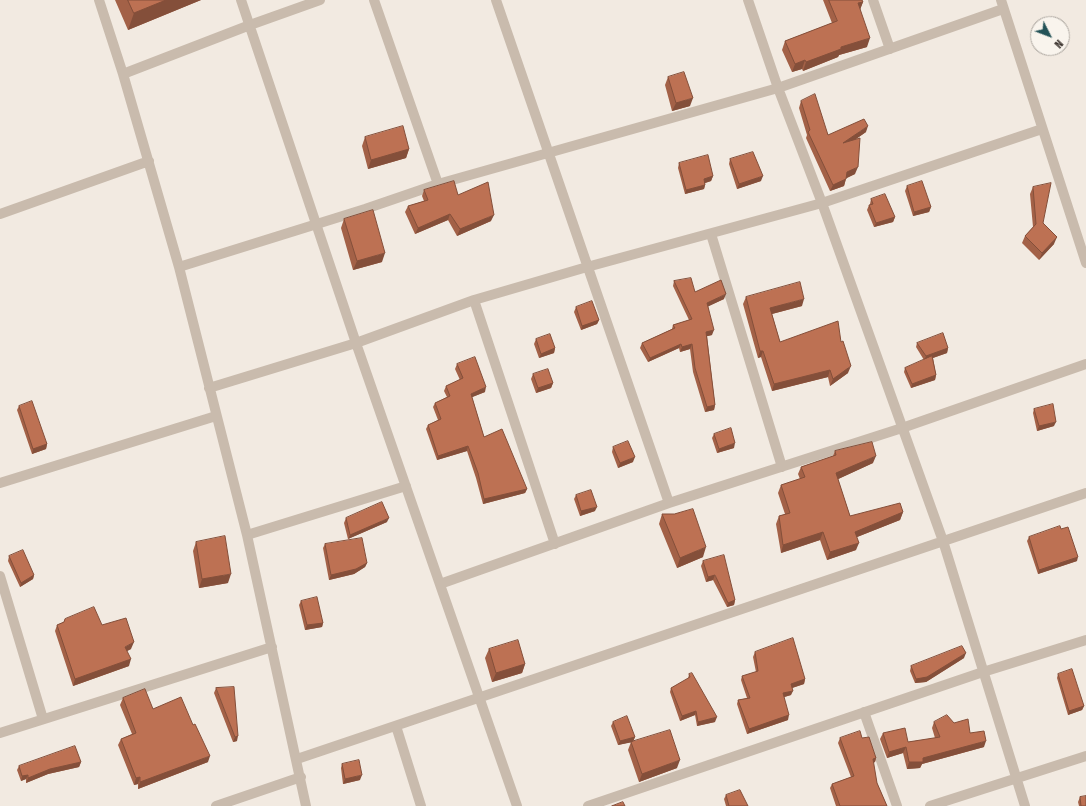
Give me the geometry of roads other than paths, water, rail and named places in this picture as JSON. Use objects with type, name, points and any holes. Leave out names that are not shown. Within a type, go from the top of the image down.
[{"type":"street","points":[[99,0],[123,74],[179,267],[247,535],[301,777],[306,806]]},
{"type":"street","points":[[241,0],[356,343],[517,806]]},
{"type":"street","points":[[123,74],[250,25],[320,0]]},
{"type":"street","points":[[374,0],[438,184]]},
{"type":"street","points":[[496,0],[586,267],[669,503]]},
{"type":"street","points":[[748,0],[778,88],[822,203],[943,542],[1025,806]]},
{"type":"street","points":[[873,0],[890,48]]},
{"type":"street","points":[[179,267],[438,184],[778,88],[890,48],[1002,4],[1086,263]]},
{"type":"street","points":[[209,388],[356,343],[474,300],[586,267],[822,203],[1042,129]]},
{"type":"street","points":[[0,214],[149,161]]},
{"type":"street","points":[[711,234],[782,467]]},
{"type":"street","points":[[474,300],[555,544]]},
{"type":"street","points":[[440,584],[669,503],[902,428],[1086,364]]},
{"type":"street","points":[[0,483],[216,416]]},
{"type":"street","points":[[247,535],[406,486]]},
{"type":"street","points":[[297,759],[1086,493]]},
{"type":"street","points":[[0,576],[43,719]]},
{"type":"street","points":[[588,806],[983,672],[1086,640]]},
{"type":"street","points":[[0,733],[272,647]]},
{"type":"street","points":[[864,712],[897,806]]},
{"type":"street","points":[[396,726],[421,806]]},
{"type":"street","points":[[930,806],[1086,756]]},
{"type":"street","points":[[216,806],[301,777]]}]
